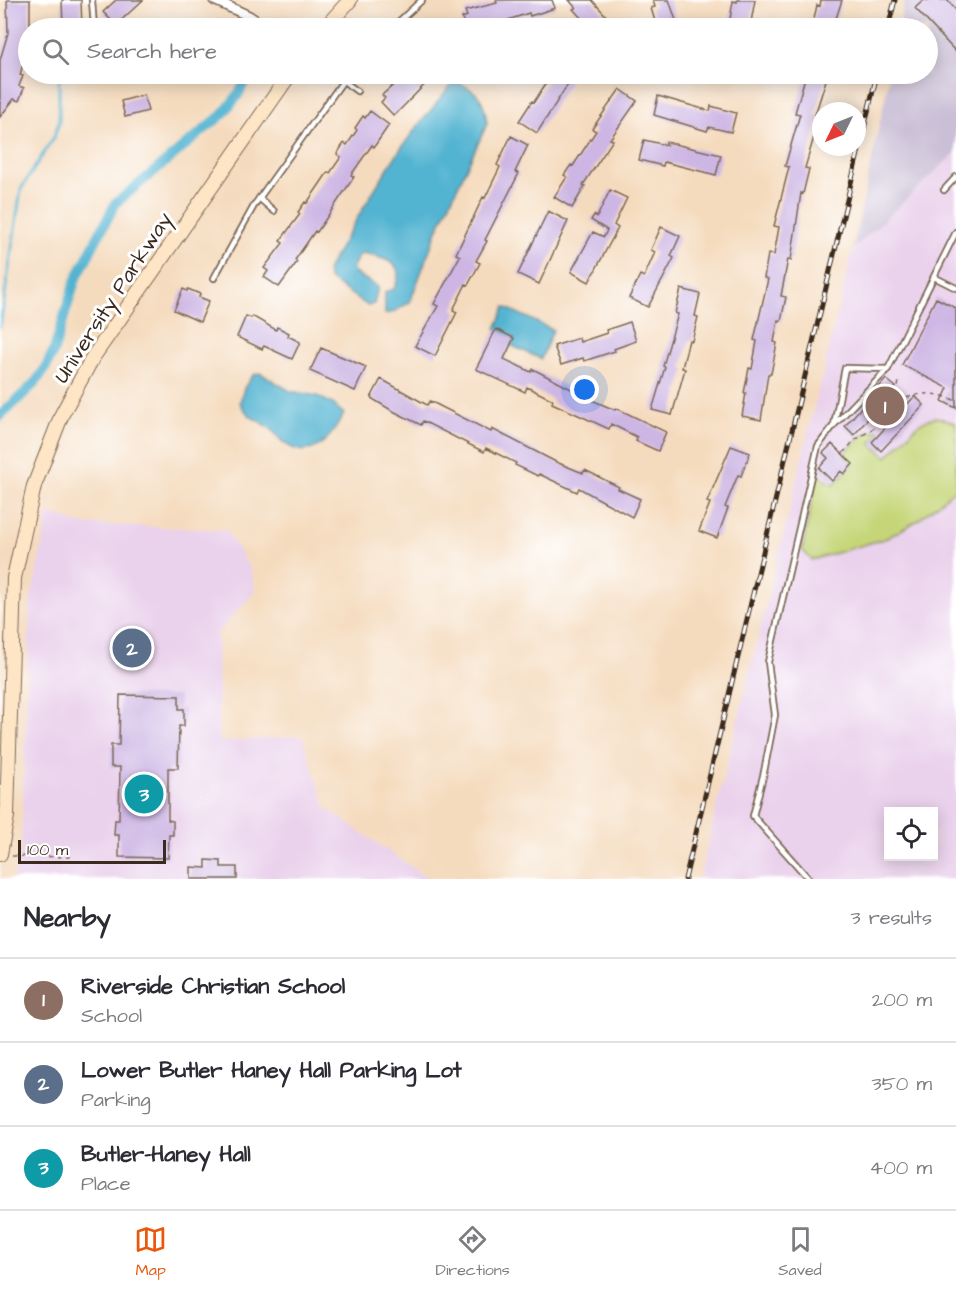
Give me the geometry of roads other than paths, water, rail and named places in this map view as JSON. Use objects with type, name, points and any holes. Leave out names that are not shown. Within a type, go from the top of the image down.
[{"type":"main road","points":[[334,18],[350,0]]},
{"type":"main road","name":"University Parkway","points":[[6,855],[4,756],[14,578],[34,486],[62,414],[93,357],[283,84]]},
{"type":"street","points":[[214,0],[252,18]]},
{"type":"lane","points":[[92,0],[93,18]]},
{"type":"lane","points":[[403,18],[422,0]]},
{"type":"lane","points":[[214,278],[259,198],[340,84]]},
{"type":"lane","points":[[348,84],[357,91]]},
{"type":"lane","points":[[944,190],[956,177]]},
{"type":"lane","points":[[259,198],[274,211]]},
{"type":"lane","points":[[809,879],[753,816],[775,715],[768,662],[818,446],[834,425],[888,369],[956,232]]},
{"type":"lane","points":[[934,277],[956,288]]},
{"type":"lane","points":[[834,425],[845,368],[888,369]]},
{"type":"water","points":[[454,84],[460,84],[475,93],[485,109],[487,124],[436,233],[410,302],[394,312],[385,314],[385,292],[394,289],[398,280],[398,272],[392,263],[363,253],[353,266],[353,272],[378,287],[374,304],[368,306],[329,279],[327,271],[391,163]]},
{"type":"water","points":[[505,307],[553,330],[541,359],[510,345],[514,338],[496,329]]},
{"type":"water","points":[[260,373],[290,391],[317,396],[333,404],[344,414],[327,439],[312,449],[304,451],[294,449],[284,443],[271,429],[247,413],[240,403],[244,388],[253,375]]},
{"type":"waterway","points":[[0,327],[21,189],[54,137],[59,122],[59,84]]},
{"type":"waterway","points":[[0,416],[35,383],[46,367],[54,350],[75,281],[115,204],[223,114],[244,84]]},
{"type":"railway","points":[[890,18],[895,0]]},
{"type":"railway","points":[[685,879],[875,84]]},
{"type":"place","name":"Riverside Christian School","points":[[885,406]]},
{"type":"place","name":"Lower Butler Haney Hall Parking Lot","points":[[132,648]]},
{"type":"place","name":"Butler-Haney Hall","points":[[144,794]]}]
